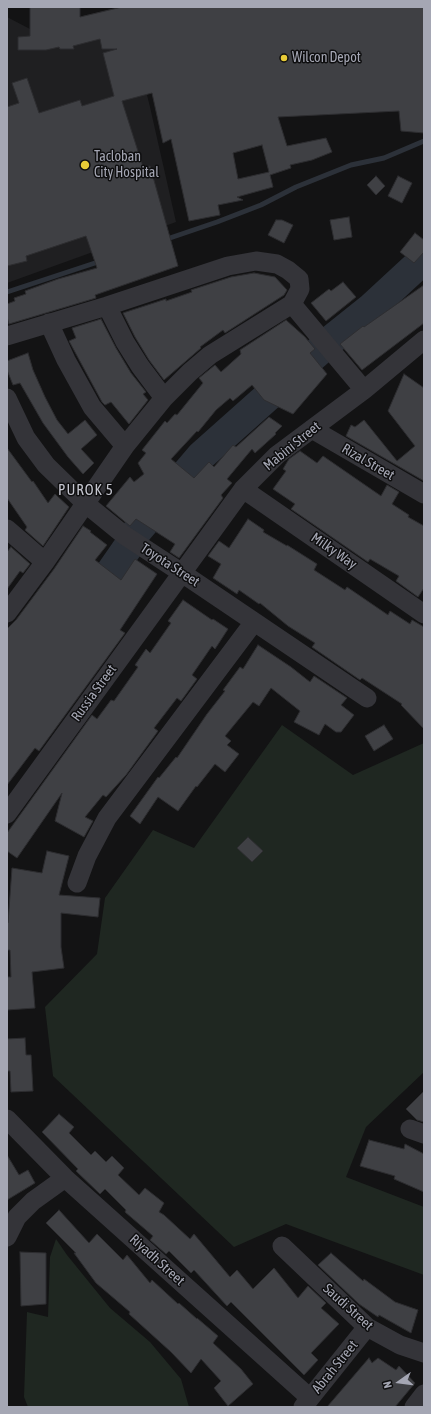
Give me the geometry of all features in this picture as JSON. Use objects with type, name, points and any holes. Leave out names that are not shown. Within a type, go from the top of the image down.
[{"type":"street","points":[[7,336],[107,306],[228,266],[256,261],[276,264],[288,270],[299,279],[300,289],[292,304],[210,356],[190,372],[164,398],[125,446],[86,504],[7,613]]},
{"type":"street","points":[[292,304],[364,390]]},
{"type":"street","points":[[107,306],[125,342],[140,366],[164,398]]},
{"type":"street","points":[[49,323],[66,360],[92,407],[125,446]]},
{"type":"street","name":"Mabini Street","points":[[182,573],[243,489],[277,455],[364,390],[424,340]]},
{"type":"street","name":"Toyota Street","points":[[7,398],[26,438],[46,465],[86,504],[124,535],[367,698]]},
{"type":"street","name":"Rizal Street","points":[[312,429],[423,491]]},
{"type":"street","name":"Milky Way","points":[[243,489],[424,614]]},
{"type":"street","points":[[7,529],[45,562]]},
{"type":"street","name":"Russia Street","points":[[7,814],[182,573]]},
{"type":"street","points":[[76,884],[87,856],[107,818],[254,622]]},
{"type":"street","name":"Riyadh Street","points":[[7,1120],[65,1178],[306,1402]]},
{"type":"street","points":[[7,1237],[17,1217],[33,1201],[65,1178]]},
{"type":"street","name":"Saudi Street","points":[[282,1246],[367,1327],[400,1345],[424,1353]]},
{"type":"street","name":"Abrah Street","points":[[306,1402],[367,1327]]},
{"type":"street","points":[[414,1407],[424,1394]]},
{"type":"shaded area","name":"Tacloban City Hospital","points":[[119,7],[125,7],[150,107],[176,222],[7,283],[7,17],[30,29]]},
{"type":"shaded area","points":[[282,725],[353,775],[424,743],[424,1072],[366,1127],[346,1177],[424,1207],[424,1275],[286,1224],[234,1247],[53,1076],[45,1007],[97,954],[105,898],[153,830],[194,848]]},
{"type":"shaded area","points":[[56,1239],[110,1308],[150,1342],[181,1379],[189,1407],[28,1407],[24,1397],[27,1312],[48,1317],[50,1257]]},
{"type":"building","points":[[30,7],[80,7],[80,17],[122,7],[424,7],[424,133],[401,131],[399,111],[278,117],[287,146],[326,138],[332,152],[312,160],[290,165],[291,168],[270,175],[273,187],[237,197],[243,200],[218,205],[220,215],[189,221],[171,139],[163,143],[152,93],[122,101],[143,167],[150,166],[178,266],[95,295],[96,298],[9,324],[7,317],[7,304],[15,301],[14,298],[26,294],[25,291],[58,279],[97,268],[86,236],[26,256],[27,261],[7,266],[7,107],[19,103],[12,83],[27,78],[39,113],[80,100],[82,106],[114,96],[103,53],[117,49],[102,49],[100,39],[73,46],[74,49],[60,49],[59,47],[46,50],[18,50],[18,37],[30,36]],"holes":[[[262,145],[269,172],[238,179],[233,153]]]},
{"type":"building","points":[[376,176],[385,186],[376,195],[367,185]]},
{"type":"building","points":[[398,176],[412,183],[402,203],[388,196]]},
{"type":"building","points":[[349,217],[352,237],[334,240],[330,220]]},
{"type":"building","points":[[276,220],[282,220],[293,225],[284,243],[268,235]]},
{"type":"building","points":[[415,233],[424,240],[424,252],[414,263],[400,252]]},
{"type":"building","points":[[254,273],[275,277],[287,290],[284,295],[225,333],[223,330],[200,347],[201,348],[164,380],[149,360],[123,313],[166,299],[166,301],[192,292],[191,290],[231,277]]},
{"type":"building","points":[[343,282],[356,297],[326,321],[311,303],[329,289],[331,291]]},
{"type":"building","points":[[424,285],[424,323],[362,370],[340,344],[363,326],[364,327]]},
{"type":"building","points":[[101,319],[131,373],[146,392],[143,394],[148,400],[129,424],[111,402],[105,405],[102,402],[69,341],[76,338],[72,328]]},
{"type":"building","points":[[286,320],[305,337],[315,349],[310,353],[327,374],[293,414],[264,400],[252,385],[233,401],[230,398],[216,410],[198,432],[197,431],[171,459],[194,478],[209,462],[214,467],[233,445],[236,447],[269,417],[282,426],[275,433],[276,434],[255,453],[252,449],[227,479],[232,483],[221,495],[223,498],[179,558],[170,552],[175,544],[136,519],[130,526],[106,506],[130,477],[134,482],[144,474],[138,463],[146,453],[142,450],[165,421],[167,423],[175,414],[177,415],[203,383],[199,378],[215,365],[221,372],[241,354],[240,350]]},
{"type":"building","points":[[28,353],[33,370],[45,397],[57,420],[68,434],[85,420],[97,435],[81,449],[94,463],[83,474],[68,457],[43,423],[20,383],[13,385],[7,370],[7,361]]},
{"type":"building","points":[[404,374],[424,388],[424,481],[346,436],[351,425],[355,427],[364,420],[397,461],[415,446],[388,411]]},
{"type":"building","points":[[7,448],[48,503],[55,494],[69,507],[43,546],[25,530],[27,527],[7,498]]},
{"type":"building","points":[[300,451],[317,463],[323,456],[381,496],[387,485],[399,492],[392,504],[409,515],[408,517],[424,526],[424,588],[418,597],[396,581],[399,576],[370,559],[368,562],[291,509],[295,504],[273,489],[286,471],[283,469],[289,459]]},
{"type":"building","points":[[248,519],[264,530],[263,532],[317,564],[314,570],[345,590],[347,587],[388,615],[390,611],[410,624],[412,620],[424,627],[424,729],[401,705],[402,704],[362,678],[360,680],[312,647],[315,643],[288,626],[260,603],[259,604],[239,590],[237,594],[213,578],[221,564],[208,556],[219,541],[229,548]]},
{"type":"building","points":[[83,526],[107,545],[95,560],[121,580],[135,559],[157,574],[120,630],[125,633],[39,751],[35,748],[7,785],[7,629],[16,620],[54,569]]},
{"type":"building","points":[[11,547],[30,564],[23,573],[20,571],[7,589],[7,552]]},
{"type":"building","points":[[183,600],[228,629],[215,649],[212,646],[192,675],[197,679],[181,701],[177,698],[154,728],[158,731],[126,775],[106,797],[103,795],[85,817],[93,821],[84,837],[55,821],[62,793],[17,858],[7,851],[7,833],[92,715],[97,719],[111,700],[114,701],[138,667],[135,665],[146,649],[150,653],[171,623],[168,621]]},
{"type":"building","points":[[258,645],[291,667],[310,682],[314,676],[347,698],[341,705],[354,715],[341,732],[336,732],[325,724],[319,735],[294,722],[300,711],[271,688],[259,706],[253,702],[225,736],[231,741],[227,745],[239,754],[225,772],[215,764],[197,787],[196,786],[178,811],[158,797],[140,824],[130,816],[158,777],[159,778],[176,757],[177,758],[207,714],[225,691],[223,690],[240,667],[243,669]]},
{"type":"building","points":[[384,725],[393,739],[374,751],[365,736]]},
{"type":"building","points":[[248,837],[263,851],[252,862],[237,848]]},
{"type":"building","points":[[47,851],[69,856],[59,895],[100,898],[98,917],[61,913],[61,947],[64,968],[32,972],[35,1008],[7,1010],[7,977],[11,977],[10,950],[7,950],[7,923],[12,868],[42,873]]},
{"type":"building","points":[[25,1038],[26,1055],[31,1055],[33,1091],[11,1092],[10,1071],[7,1071],[7,1039]]},
{"type":"building","points":[[424,1091],[424,1122],[417,1120],[406,1109]]},
{"type":"building","points":[[59,1114],[74,1127],[69,1133],[91,1155],[95,1151],[106,1162],[112,1156],[124,1168],[118,1175],[139,1195],[145,1188],[164,1203],[159,1212],[190,1239],[194,1234],[230,1277],[237,1270],[253,1289],[274,1268],[298,1298],[308,1286],[326,1303],[321,1308],[339,1324],[311,1353],[318,1360],[304,1375],[231,1302],[227,1306],[194,1270],[191,1273],[169,1251],[166,1254],[150,1240],[153,1236],[125,1212],[126,1210],[105,1189],[100,1194],[76,1171],[78,1169],[42,1132]]},
{"type":"building","points":[[369,1140],[404,1149],[405,1144],[424,1154],[424,1192],[394,1179],[395,1176],[360,1166]]},
{"type":"building","points":[[7,1155],[19,1175],[28,1170],[35,1183],[7,1200]]},
{"type":"building","points":[[59,1210],[89,1243],[97,1234],[123,1260],[127,1255],[150,1283],[152,1280],[178,1304],[179,1303],[218,1336],[213,1343],[241,1369],[253,1384],[228,1406],[214,1388],[221,1381],[201,1359],[191,1373],[171,1352],[129,1314],[130,1312],[96,1283],[74,1253],[76,1253],[46,1223]]},
{"type":"building","points":[[20,1252],[46,1253],[46,1304],[21,1306]]},
{"type":"building","points":[[331,1253],[363,1281],[364,1279],[395,1302],[418,1310],[411,1333],[379,1315],[378,1317],[359,1304],[318,1265]]},
{"type":"building","points":[[369,1358],[372,1363],[378,1358],[396,1370],[399,1366],[415,1383],[395,1407],[327,1407]]},
{"type":"waterway","points":[[164,240],[261,205],[296,187],[351,165],[384,158],[424,141]]},
{"type":"waterway","points":[[331,340],[371,308],[424,259]]},
{"type":"waterway","points":[[7,292],[101,261]]},
{"type":"waterway","points":[[137,531],[201,456],[320,350]]},
{"type":"waterway","points":[[87,606],[128,547]]},
{"type":"place","name":"Wilcon Depot","points":[[284,58]]},
{"type":"place","name":"Tacloban City Hospital","points":[[85,165]]},
{"type":"district","name":"PUROK 5","points":[[86,490]]}]
